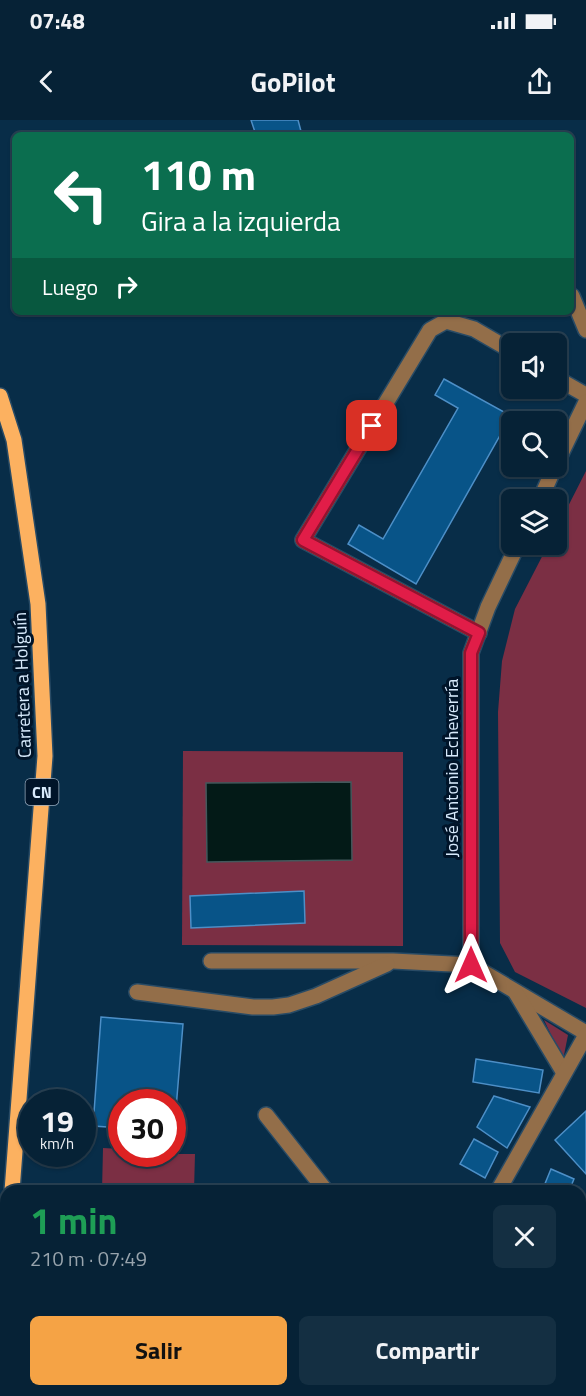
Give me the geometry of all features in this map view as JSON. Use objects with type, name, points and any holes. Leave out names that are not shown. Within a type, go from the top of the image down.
[{"type":"main road","name":"Carretera a Holguín","points":[[0,396],[14,440],[38,604],[45,756],[12,1185]]},
{"type":"street","points":[[574,301],[586,330]]},
{"type":"street","points":[[479,633],[303,540],[430,330],[446,321],[474,329],[501,345]]},
{"type":"street","points":[[567,384],[586,395]]},
{"type":"street","points":[[567,442],[586,402]]},
{"type":"street","name":"José Antonio Echeverría","points":[[471,965],[471,653],[488,607],[513,555]]},
{"type":"street","points":[[211,962],[393,962],[471,965],[586,1034],[501,1185]]},
{"type":"street","points":[[137,992],[253,1007],[273,1007],[289,1005],[316,996],[393,962]]},
{"type":"street","points":[[514,991],[564,1073]]},
{"type":"street","points":[[266,1115],[321,1185]]},
{"type":"shaded area","points":[[586,471],[586,1008],[515,972],[500,943],[498,712],[502,661],[515,609],[543,555],[567,555],[567,508]]},
{"type":"shaded area","points":[[183,751],[403,752],[403,946],[182,945]]},
{"type":"shaded area","points":[[351,782],[352,860],[207,862],[206,783]]},
{"type":"shaded area","points":[[544,1020],[568,1035],[563,1060]]},
{"type":"shaded area","points":[[103,1148],[108,1148],[108,1167],[186,1167],[186,1154],[195,1154],[194,1185],[102,1185]]},
{"type":"building","points":[[251,120],[298,120],[301,132],[255,132]]},
{"type":"building","points":[[444,379],[502,411],[501,434],[416,584],[348,544],[359,525],[383,539],[458,408],[435,395]]},
{"type":"building","points":[[304,891],[305,923],[191,928],[190,896]]},
{"type":"building","points":[[101,1017],[183,1024],[178,1089],[108,1089],[108,1127],[96,1126],[96,1089]]},
{"type":"building","points":[[476,1059],[543,1070],[539,1093],[473,1082]]},
{"type":"building","points":[[494,1096],[530,1107],[507,1148],[477,1127]]},
{"type":"building","points":[[586,1111],[586,1174],[555,1140]]},
{"type":"building","points":[[474,1139],[498,1152],[485,1178],[460,1164]]},
{"type":"building","points":[[551,1169],[574,1179],[572,1185],[544,1185]]},
{"type":"route","points":[[372,426],[303,540],[479,633],[471,653],[471,965]]}]
